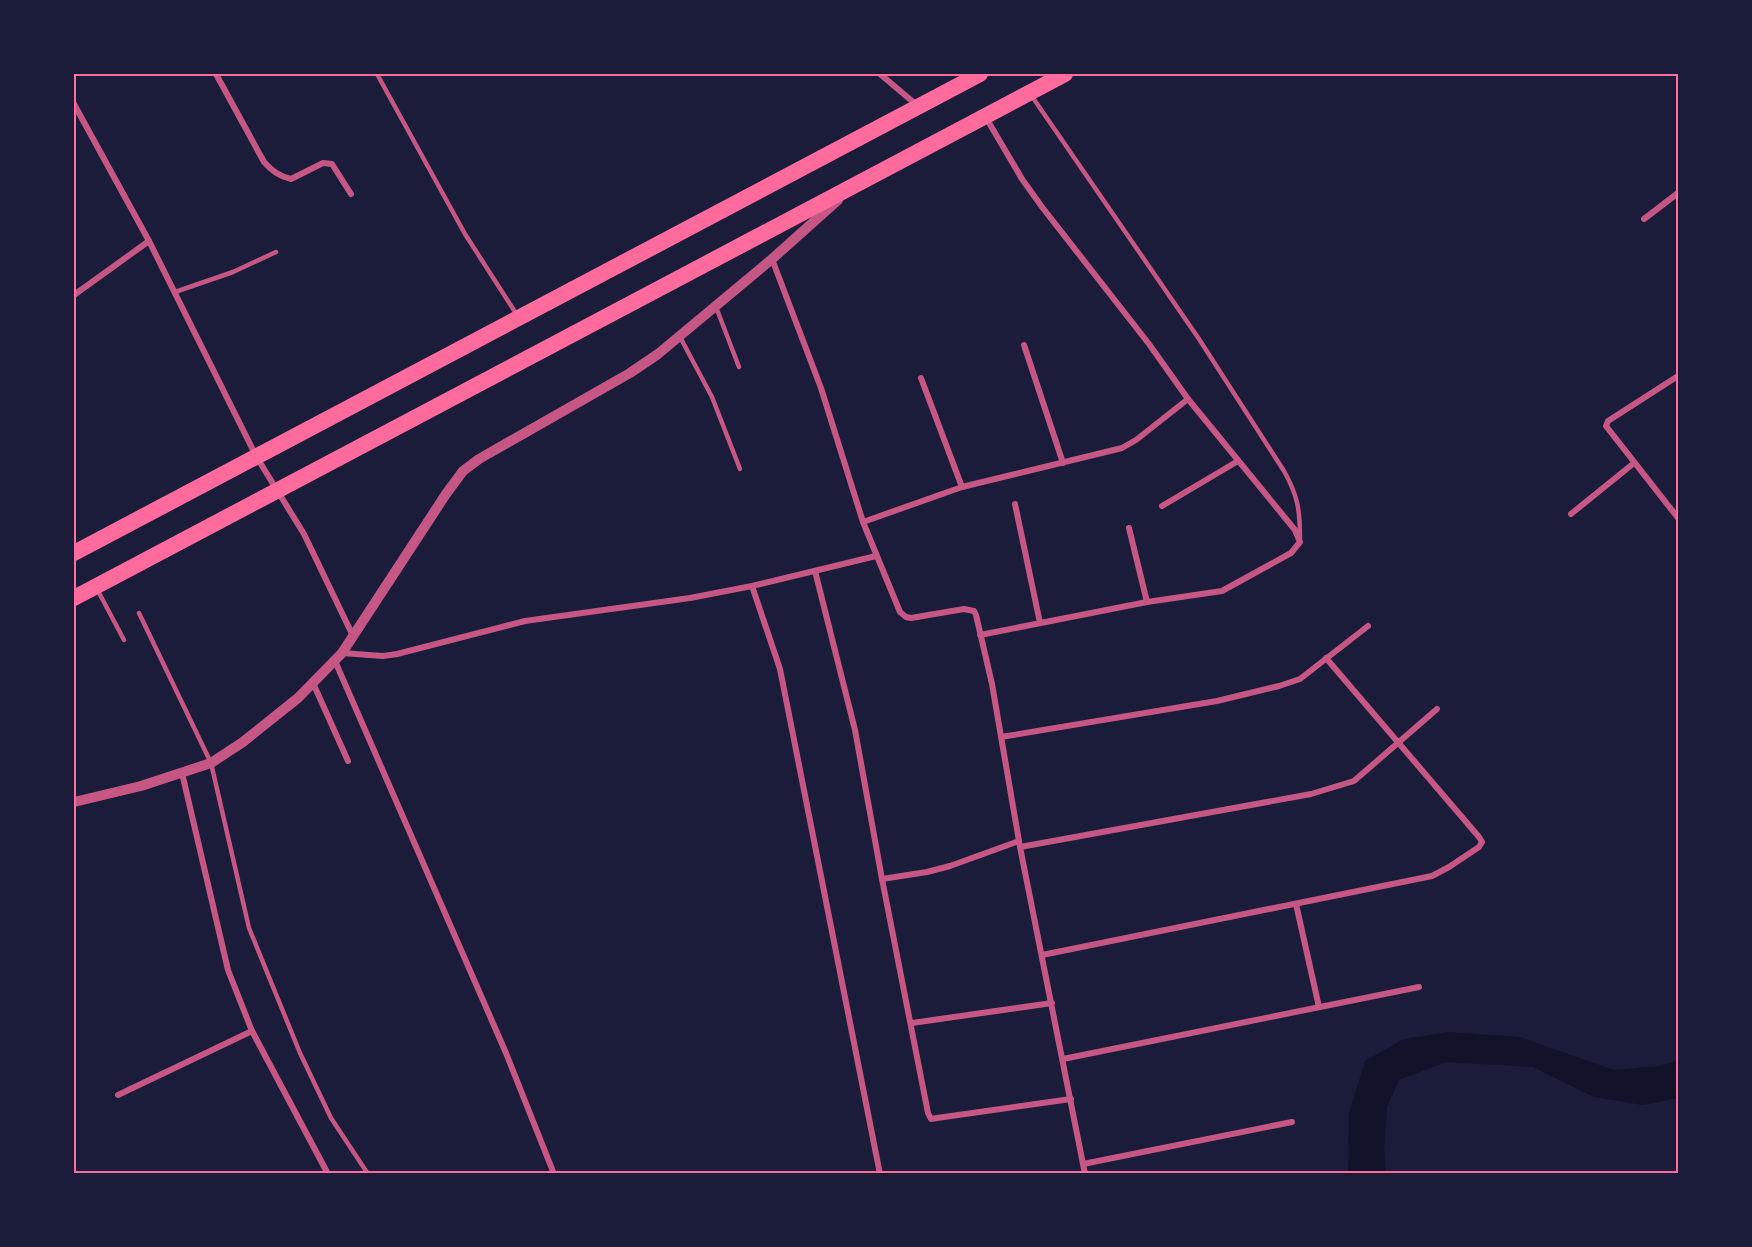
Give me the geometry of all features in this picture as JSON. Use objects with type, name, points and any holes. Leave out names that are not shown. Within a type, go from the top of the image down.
[{"type":"highway","points":[[74,553],[980,74]]},
{"type":"highway","points":[[74,598],[1065,74]]},
{"type":"street","points":[[216,74],[264,162],[271,170],[291,179],[323,163],[332,165],[351,194]]},
{"type":"street","points":[[880,74],[918,106]]},
{"type":"street","points":[[74,104],[175,292],[256,456],[304,534],[353,636]]},
{"type":"street","points":[[980,635],[1147,602],[1222,591],[1291,553],[1300,542],[1295,530],[1188,399],[1149,344],[1042,207],[1022,179],[985,116]]},
{"type":"street","points":[[74,802],[182,774],[211,763],[243,742],[298,698],[339,657],[463,471],[479,459],[630,373],[681,337],[842,197],[884,169]]},
{"type":"street","points":[[1644,219],[1678,193]]},
{"type":"street","points":[[74,295],[149,242]]},
{"type":"street","points":[[771,259],[821,388],[863,522],[902,615],[911,618],[974,611],[992,684],[1020,844],[1085,1173]]},
{"type":"street","points":[[1024,345],[1063,463]]},
{"type":"street","points":[[1678,376],[1608,421],[1606,426],[1678,518]]},
{"type":"street","points":[[921,378],[962,487]]},
{"type":"street","points":[[863,522],[962,487],[1122,447],[1136,440],[1188,399]]},
{"type":"street","points":[[1162,506],[1238,461]]},
{"type":"street","points":[[1571,514],[1634,463]]},
{"type":"street","points":[[1015,504],[1040,623]]},
{"type":"street","points":[[1671,509],[1678,505]]},
{"type":"street","points":[[1129,528],[1147,602]]},
{"type":"street","points":[[339,657],[397,654],[525,621],[690,598],[752,586],[876,556]]},
{"type":"street","points":[[815,571],[855,730],[928,1113],[931,1119],[1071,1099]]},
{"type":"street","points":[[752,586],[780,669],[880,1173]]},
{"type":"street","points":[[1001,737],[1217,701],[1262,691],[1300,679],[1368,626]]},
{"type":"street","points":[[339,657],[502,1042],[554,1173]]},
{"type":"street","points":[[1042,955],[1432,876],[1479,847],[1482,842],[1479,837],[1326,658]]},
{"type":"street","points":[[313,683],[348,761]]},
{"type":"street","points":[[882,879],[927,872],[1020,844],[1311,794],[1337,787],[1354,780],[1437,710]]},
{"type":"street","points":[[182,774],[228,970],[252,1030],[328,1173]]},
{"type":"street","points":[[1296,904],[1319,1007]]},
{"type":"street","points":[[1063,1059],[1419,987]]},
{"type":"street","points":[[912,1023],[1052,1003]]},
{"type":"street","points":[[118,1095],[252,1030]]},
{"type":"street","points":[[1083,1164],[1292,1122]]},
{"type":"lane","points":[[377,74],[465,234],[518,317]]},
{"type":"lane","points":[[1029,93],[1199,339],[1284,471],[1299,504],[1300,542]]},
{"type":"lane","points":[[175,292],[233,272],[276,252]]},
{"type":"lane","points":[[716,307],[739,367]]},
{"type":"lane","points":[[681,337],[712,397],[740,469]]},
{"type":"lane","points":[[95,586],[124,640]]},
{"type":"lane","points":[[139,613],[211,763],[249,928],[300,1053],[331,1118],[368,1173]]},
{"type":"shaded area","points":[[1448,1032],[1520,1037],[1614,1070],[1660,1066],[1678,1060],[1678,1098],[1643,1105],[1594,1097],[1533,1067],[1446,1062],[1399,1080],[1387,1107],[1384,1148],[1386,1173],[1348,1173],[1349,1114],[1365,1061],[1404,1039]]}]
